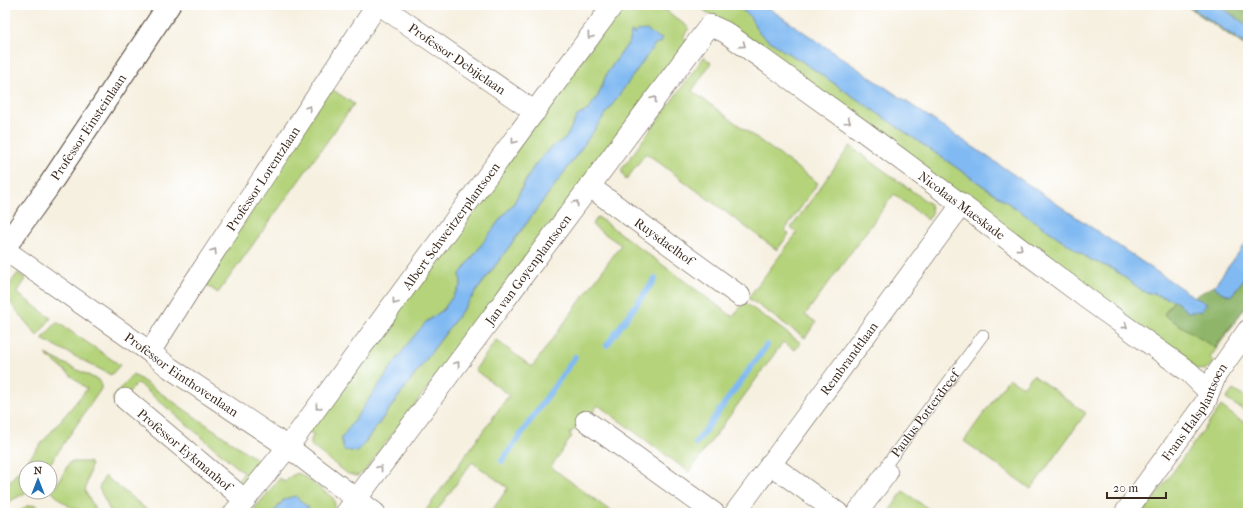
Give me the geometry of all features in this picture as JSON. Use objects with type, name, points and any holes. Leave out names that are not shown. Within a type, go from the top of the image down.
[{"type":"street","name":"Professor Einsteinlaan","points":[[5,247],[48,187],[169,5]]},
{"type":"street","name":"Professor Lorentzlaan","points":[[150,352],[193,284],[377,5]]},
{"type":"street","name":"Professor Debijelaan","points":[[380,5],[535,112]]},
{"type":"street","name":"Albert Schweitzerplantsoen","points":[[288,447],[614,5]]},
{"type":"street","name":"Jan van Goyenplantsoen","points":[[351,506],[588,186],[710,25]]},
{"type":"street","name":"Nicolaas Maeskade","points":[[710,25],[725,32],[962,204],[1089,300],[1189,372],[1209,392]]},
{"type":"street","name":"Ruysdaelhof","points":[[588,186],[740,296]]},
{"type":"street","name":"Rembrandtlaan","points":[[735,513],[962,204]]},
{"type":"street","name":"Professor Einthovenlaan","points":[[5,250],[150,352],[170,368],[288,447],[351,506],[375,513]]},
{"type":"street","name":"Frans Halsplantsoen","points":[[1125,513],[1205,403],[1216,375],[1248,330]]},
{"type":"street","name":"Professor Eykmanhof","points":[[125,399],[240,506],[288,447]]},
{"type":"street","points":[[586,421],[714,513]]},
{"type":"street","points":[[770,464],[838,513]]},
{"type":"street","name":"Paulus Potterdreef","points":[[857,513],[887,473]]},
{"type":"lane","name":"Paulus Potterdreef","points":[[887,473],[887,464],[983,335]]},
{"type":"green space","points":[[622,5],[659,5],[689,28],[683,37],[688,41],[364,472],[357,476],[348,474],[311,445],[311,439],[314,435],[308,431]],"holes":[[[634,35],[655,35],[661,43],[656,42],[571,163],[358,452],[426,322],[443,310],[461,285],[498,222],[514,203],[525,181],[550,148],[566,138],[577,116],[588,110],[598,96],[607,73]]]},
{"type":"green space","points":[[697,5],[734,5],[749,15],[759,33],[784,51],[800,60],[1091,260],[1113,269],[1143,291],[1174,300],[1164,314],[1215,348],[1248,303],[1210,358],[1214,362],[1205,370],[1196,369]]},
{"type":"green space","points":[[1185,5],[1188,5],[1248,46],[1248,48]]},
{"type":"green space","points":[[1218,5],[1243,5],[1248,8],[1248,26]]},
{"type":"green space","points":[[704,57],[711,63],[692,91],[818,183],[785,230],[789,234],[777,250],[646,153],[626,180],[621,170]]},
{"type":"green space","points":[[330,88],[354,104],[218,293],[205,284]]},
{"type":"green space","points":[[850,146],[930,204],[932,213],[928,220],[894,194],[805,315],[816,322],[805,338],[748,298],[797,233],[791,228]]},
{"type":"green space","points":[[598,217],[733,317],[744,302],[801,343],[795,350],[783,342],[689,472],[598,405],[590,417],[569,434],[572,436],[551,467],[613,513],[490,513],[508,488],[472,462],[435,513],[424,513],[509,395],[475,370],[496,340],[532,367],[621,245],[592,225]]},
{"type":"green space","points":[[18,273],[26,279],[17,293],[51,318],[37,336],[5,296],[5,290]]},
{"type":"green space","points":[[1248,273],[1248,303],[1215,348],[1164,315],[1174,300],[1188,312],[1207,303],[1194,297],[1214,286],[1221,292],[1231,296]]},
{"type":"green space","points":[[57,322],[120,365],[111,375],[42,339]]},
{"type":"green space","points":[[45,354],[100,381],[101,389],[52,460],[28,460],[87,389]]},
{"type":"green space","points":[[133,374],[262,463],[241,487],[235,484],[244,473],[138,383],[116,405],[113,400],[114,396]]},
{"type":"green space","points":[[1033,375],[1086,413],[1031,489],[964,441],[1009,378],[1023,387]]},
{"type":"green space","points":[[1233,390],[1248,399],[1248,413],[1226,399]]},
{"type":"green space","points":[[1221,406],[1238,419],[1248,424],[1248,513],[1143,513]]},
{"type":"green space","points":[[70,462],[89,462],[91,465],[85,491],[96,513],[76,510],[61,500],[58,497],[58,483]]},
{"type":"green space","points":[[18,471],[18,497],[5,504],[5,487]]},
{"type":"green space","points":[[298,473],[333,498],[335,506],[331,513],[307,513],[308,507],[284,499],[273,513],[251,513],[280,478],[285,482],[291,476]]},
{"type":"green space","points":[[105,476],[151,513],[111,513],[99,488]]},
{"type":"green space","points":[[903,491],[934,513],[888,513]]},
{"type":"green space","points":[[35,505],[50,513],[18,513],[27,506]]},
{"type":"water","points":[[734,5],[764,5],[1194,297],[1207,303],[1202,311],[1188,312],[1174,300],[1143,291],[1113,269],[1091,260],[800,60],[784,51],[759,33],[749,15]]},
{"type":"water","points":[[1188,5],[1218,5],[1248,26],[1248,46]]},
{"type":"water","points":[[647,30],[662,39],[661,43],[656,43],[571,163],[358,452],[344,450],[341,439],[409,342],[426,322],[443,310],[461,285],[460,274],[498,222],[514,203],[534,166],[550,148],[566,138],[577,116],[588,110],[598,96],[607,73],[630,41],[631,32],[634,32],[634,35],[637,31]]},
{"type":"water","points":[[1248,240],[1248,273],[1231,296],[1221,292],[1214,286]]},
{"type":"water","points":[[295,496],[308,507],[307,513],[273,513],[285,499]]},
{"type":"waterway","points":[[607,345],[655,279]]},
{"type":"waterway","points":[[696,443],[767,345]]},
{"type":"waterway","points":[[502,461],[575,357]]}]
